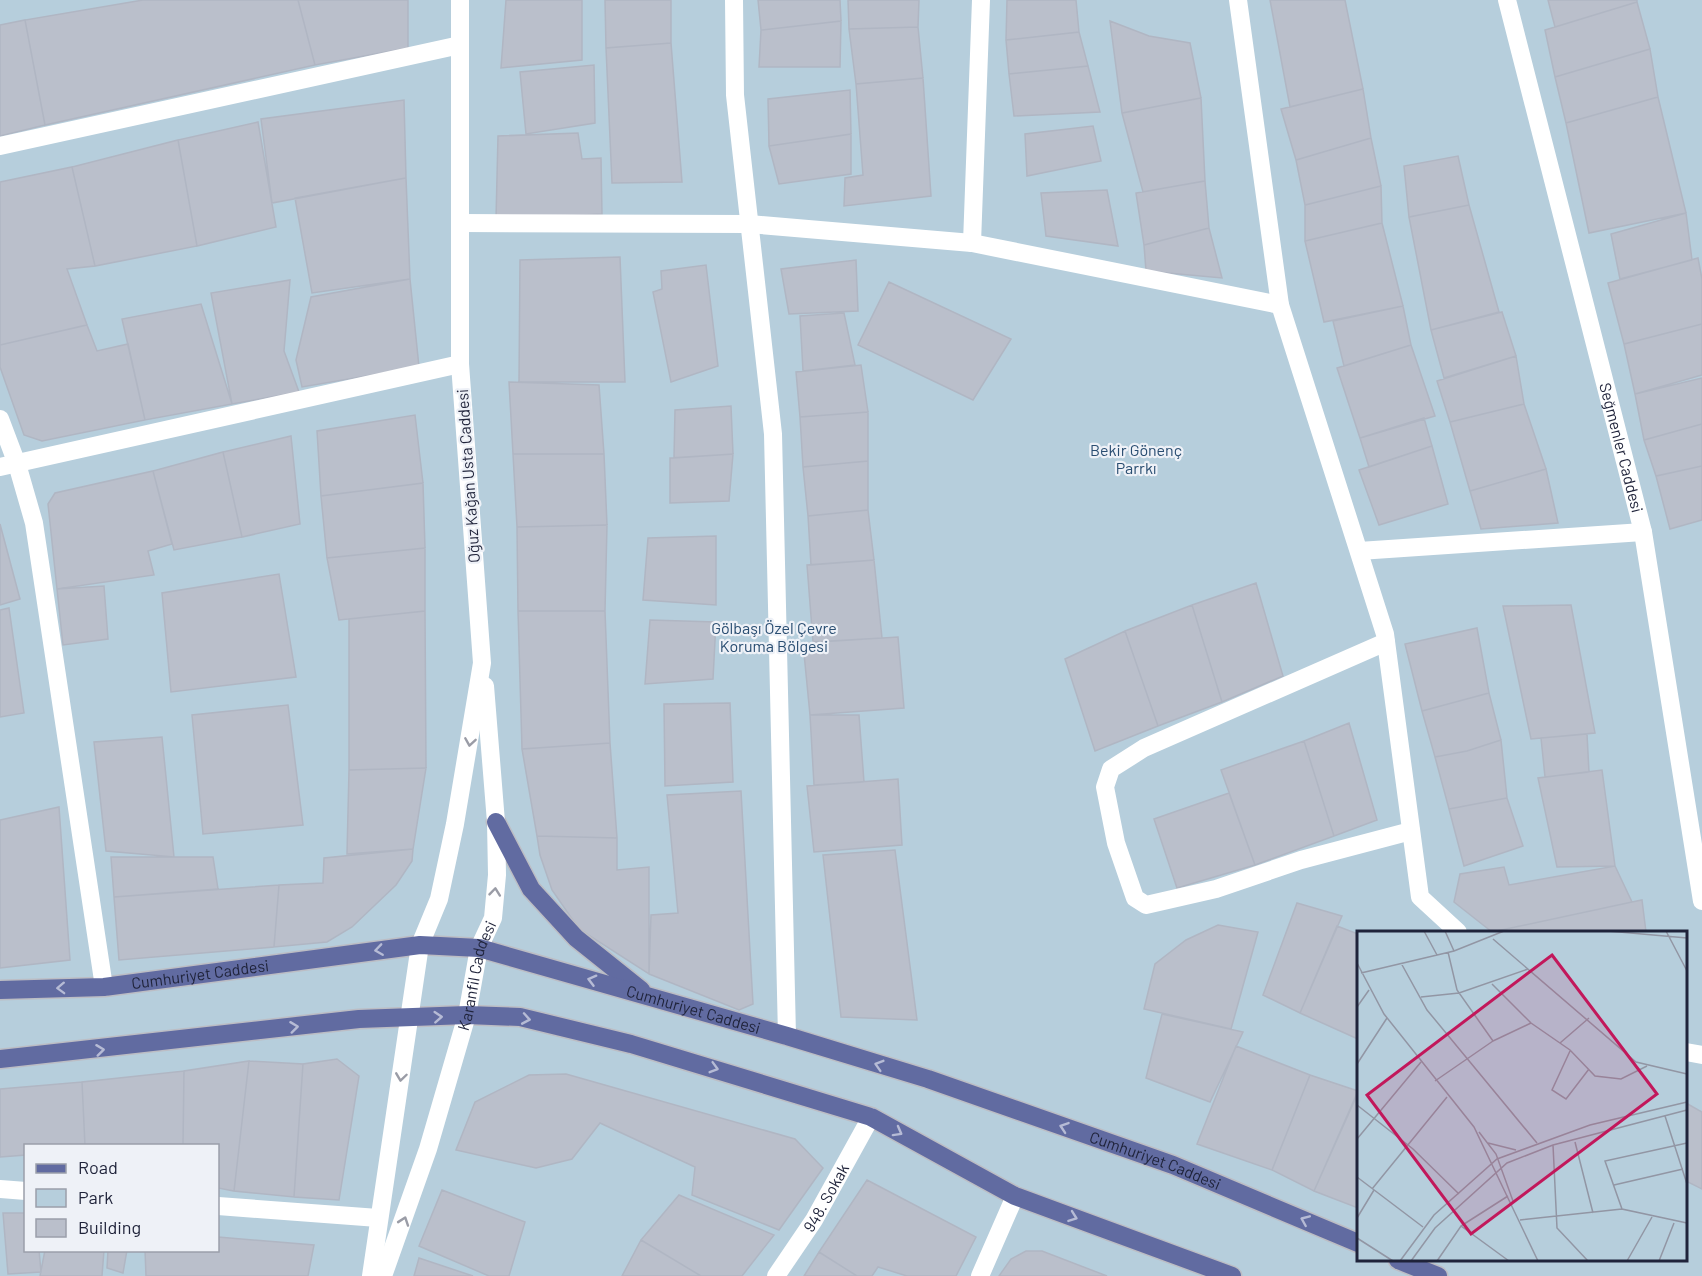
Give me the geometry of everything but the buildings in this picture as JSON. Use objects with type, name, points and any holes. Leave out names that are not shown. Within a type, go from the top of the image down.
[{"type":"main road","points":[[496,822],[531,889],[576,938],[648,995]]},
{"type":"main road","name":"Cumhuriyet Caddesi","points":[[0,990],[104,987],[420,945],[479,948],[648,995],[928,1079],[1173,1165],[1357,1242]]},
{"type":"main road","points":[[0,1059],[359,1019],[520,1017],[764,1082],[871,1117],[1015,1196],[1232,1276]]},
{"type":"main road","points":[[1400,1261],[1438,1276]]},
{"type":"street","name":"Oğuz Kağan Usta Caddesi","points":[[420,945],[439,899],[455,824],[482,663],[460,364],[460,0]]},
{"type":"street","points":[[734,0],[735,95],[772,434],[787,1036]]},
{"type":"street","points":[[972,243],[981,0]]},
{"type":"street","points":[[1238,0],[1280,305],[1386,642],[1420,897],[1456,931]]},
{"type":"street","name":"Seğmenler Caddesi","points":[[1507,0],[1643,532],[1702,901]]},
{"type":"street","points":[[0,146],[460,45]]},
{"type":"street","points":[[460,223],[750,224],[972,243],[1280,305]]},
{"type":"street","points":[[9,466],[460,364]]},
{"type":"street","points":[[0,419],[9,466],[34,523],[104,987]]},
{"type":"street","points":[[1359,551],[1643,532]]},
{"type":"street","points":[[1386,642],[1144,748],[1112,769],[1106,787],[1116,843],[1135,898],[1146,905],[1216,889],[1301,860],[1411,831]]},
{"type":"street","name":"Karanfil Caddesi","points":[[383,1276],[428,1149],[467,1016],[479,948],[493,918],[497,875],[496,822],[491,742],[482,663]]},
{"type":"street","points":[[371,1276],[420,945]]},
{"type":"street","points":[[1687,1052],[1702,1055]]},
{"type":"street","name":"948. Sokak","points":[[776,1276],[814,1220],[871,1117]]},
{"type":"street","points":[[0,1189],[24,1191]]},
{"type":"street","points":[[980,1276],[1015,1196]]},
{"type":"street","points":[[219,1206],[378,1218]]},
{"type":"green space","name":"Gölbaşı Özel Çevre Koruma Bölgesi","points":[[0,0],[1702,0],[1702,1276],[0,1276]]},
{"type":"park label","name":"Bekir Gönenç Parrkı","points":[[1136,459]]}]
